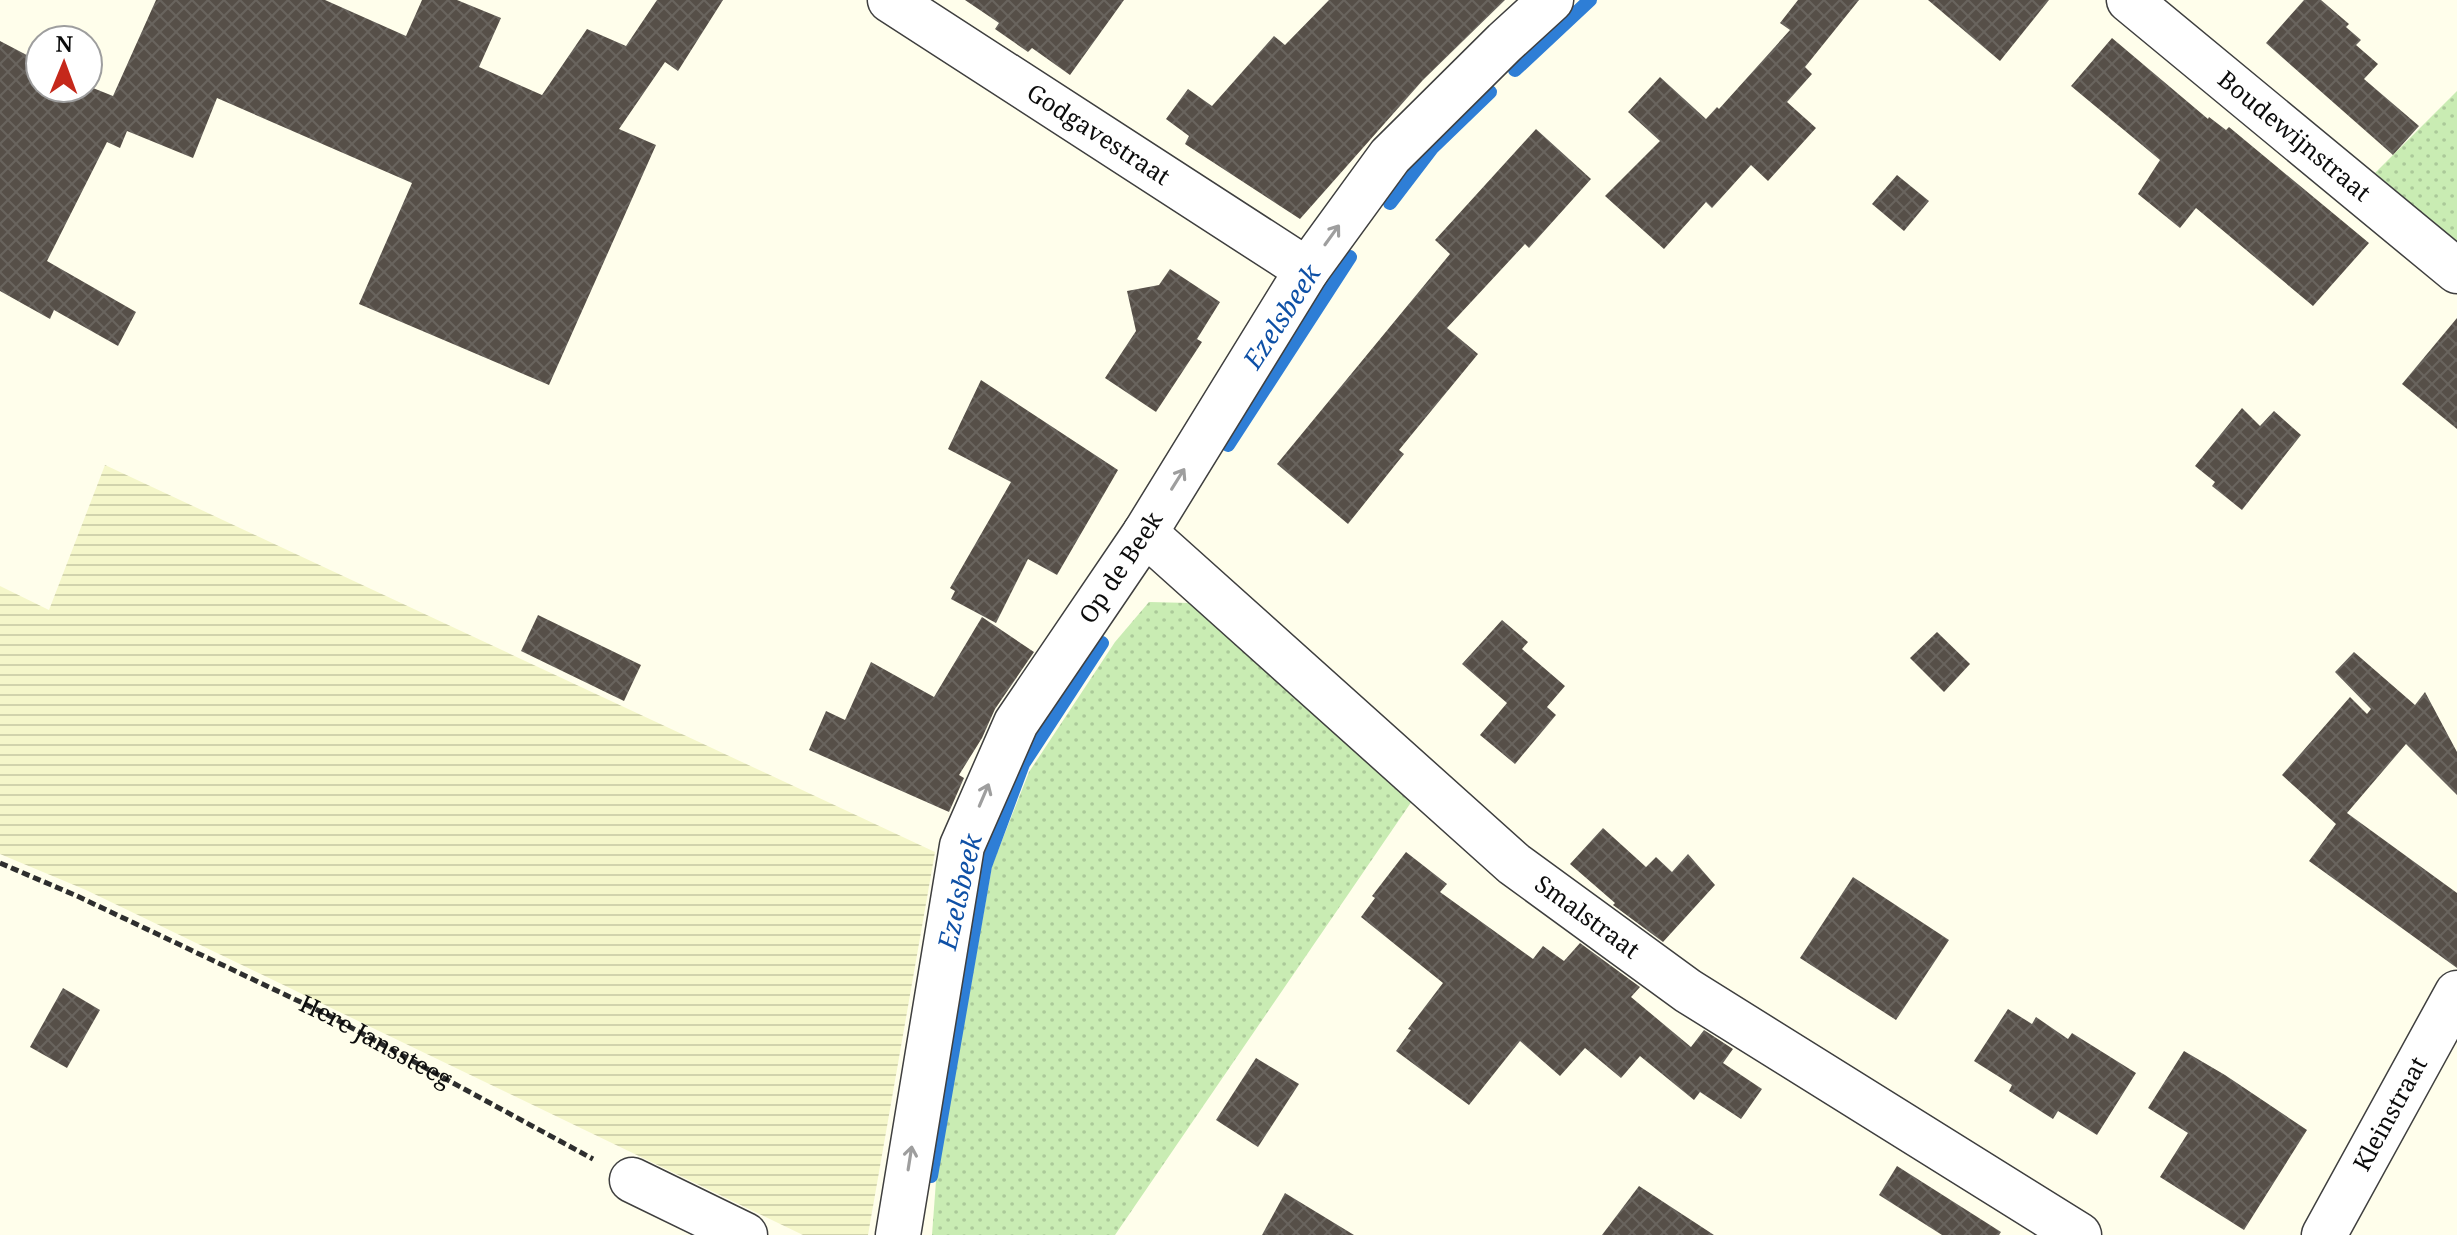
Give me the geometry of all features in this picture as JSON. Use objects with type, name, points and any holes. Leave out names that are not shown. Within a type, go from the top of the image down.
[{"type":"street","name":"Godgavestraat","points":[[890,0],[1307,270]]},
{"type":"street","name":"Op de Beek","points":[[898,1235],[962,846],[1016,723],[1145,533],[1307,270],[1390,156],[1551,0]]},
{"type":"street","name":"Boudewijnstraat","points":[[2129,0],[2457,271]]},
{"type":"street","name":"Smalstraat","points":[[1145,533],[1514,864],[1688,991],[2079,1235]]},
{"type":"street","name":"Kleinstraat","points":[[2324,1235],[2457,993]]},
{"type":"street","points":[[632,1180],[745,1235]]},
{"type":"path","name":"Here Janssteeg","points":[[0,863],[77,896],[328,1015],[632,1180]]},
{"type":"green space","points":[[2457,91],[2457,242],[2375,173]]},
{"type":"green space","points":[[105,465],[935,852],[868,1235],[803,1235],[86,890],[0,854],[0,586],[49,610]]},
{"type":"green space","points":[[1149,602],[1191,603],[1412,801],[1115,1235],[932,1235],[936,1181],[992,866],[1029,772],[1115,642]]},
{"type":"building","points":[[156,0],[325,0],[406,36],[422,0],[457,0],[501,18],[479,67],[542,95],[587,29],[626,46],[657,0],[723,0],[678,71],[665,62],[619,129],[656,145],[549,385],[359,304],[412,183],[217,98],[193,158],[127,131],[120,148],[107,142],[47,261],[136,312],[118,346],[54,310],[50,319],[0,291],[0,41],[24,54],[24,104],[104,104],[104,92],[113,96]]},
{"type":"building","points":[[965,0],[1124,0],[1070,75],[1032,48],[1028,52],[995,29],[999,23]]},
{"type":"building","points":[[1329,0],[1505,0],[1423,80],[1300,219],[1185,144],[1189,136],[1166,119],[1188,89],[1212,106],[1274,36],[1285,45]]},
{"type":"building","points":[[1798,0],[1859,0],[1805,67],[1812,74],[1787,102],[1816,128],[1768,181],[1751,165],[1712,208],[1706,202],[1664,249],[1605,196],[1660,141],[1628,112],[1660,77],[1706,119],[1717,107],[1719,109],[1790,30],[1780,23]]},
{"type":"building","points":[[1928,0],[2049,0],[2000,61]]},
{"type":"building","points":[[2304,0],[2321,0],[2349,24],[2346,27],[2361,40],[2356,45],[2378,64],[2364,79],[2419,126],[2393,155],[2266,43]]},
{"type":"building","points":[[2112,38],[2208,119],[2226,130],[2229,127],[2369,243],[2313,306],[2196,208],[2180,228],[2138,194],[2160,160],[2071,86]]},
{"type":"building","points":[[1536,129],[1591,179],[1529,248],[1525,244],[1447,328],[1478,354],[1399,450],[1404,454],[1348,524],[1277,464],[1450,254],[1435,240]]},
{"type":"building","points":[[1897,175],[1929,201],[1904,231],[1872,204]]},
{"type":"building","points":[[1170,269],[1220,302],[1197,339],[1202,342],[1156,412],[1105,378],[1136,331],[1127,291],[1159,285]]},
{"type":"building","points":[[2457,318],[2457,429],[2402,384]]},
{"type":"building","points":[[981,380],[1118,470],[1057,575],[1028,559],[996,623],[951,599],[955,591],[950,588],[1011,482],[948,449]]},
{"type":"building","points":[[2242,408],[2260,426],[2274,411],[2301,435],[2242,510],[2212,486],[2215,482],[2195,466]]},
{"type":"building","points":[[538,615],[641,665],[624,701],[521,651]]},
{"type":"building","points":[[982,617],[1034,652],[995,709],[982,738],[959,775],[964,778],[949,812],[809,750],[826,711],[845,720],[871,662],[934,697]]},
{"type":"building","points":[[1502,620],[1528,642],[1522,649],[1565,686],[1547,707],[1556,715],[1515,764],[1480,735],[1507,703],[1462,664]]},
{"type":"building","points":[[1937,632],[1970,664],[1944,692],[1910,658]]},
{"type":"building","points":[[2354,652],[2415,705],[2425,692],[2457,752],[2457,795],[2406,744],[2347,813],[2457,893],[2457,968],[2309,861],[2336,824],[2282,775],[2350,697],[2367,714],[2371,709],[2335,672]]},
{"type":"building","points":[[1603,828],[1646,867],[1656,857],[1672,872],[1688,854],[1715,885],[1663,942],[1613,905],[1615,903],[1570,864]]},
{"type":"building","points":[[1406,852],[1447,884],[1440,892],[1533,959],[1543,946],[1564,961],[1580,943],[1640,987],[1631,997],[1691,1047],[1704,1030],[1733,1049],[1723,1063],[1762,1089],[1741,1119],[1700,1092],[1694,1100],[1640,1056],[1621,1078],[1585,1048],[1560,1076],[1520,1041],[1469,1105],[1396,1051],[1411,1030],[1408,1029],[1443,983],[1361,917],[1375,898],[1372,896]]},
{"type":"building","points":[[1853,877],[1949,940],[1896,1020],[1800,958]]},
{"type":"building","points":[[63,988],[100,1010],[67,1068],[30,1047]]},
{"type":"building","points":[[2008,1009],[2032,1024],[2036,1017],[2068,1039],[2072,1033],[2136,1073],[2097,1135],[2058,1111],[2053,1119],[2009,1091],[2012,1085],[1974,1061]]},
{"type":"building","points":[[2184,1051],[2307,1130],[2244,1230],[2160,1177],[2188,1133],[2148,1108]]},
{"type":"building","points":[[1256,1058],[1299,1084],[1258,1147],[1216,1120]]},
{"type":"building","points":[[1897,1166],[2001,1232],[1999,1235],[1942,1235],[1879,1195]]},
{"type":"building","points":[[1639,1186],[1714,1235],[1602,1235]]},
{"type":"building","points":[[1285,1193],[1354,1235],[1262,1235]]},
{"type":"waterway","name":"Ezelsbeek","points":[[1515,70],[1590,0]]},
{"type":"waterway","name":"Ezelsbeek","points":[[1390,203],[1432,148],[1490,92]]},
{"type":"waterway","name":"Ezelsbeek","points":[[1228,445],[1350,257]]},
{"type":"waterway","name":"Ezelsbeek","points":[[931,1176],[985,866],[1023,764],[1102,643]]}]
